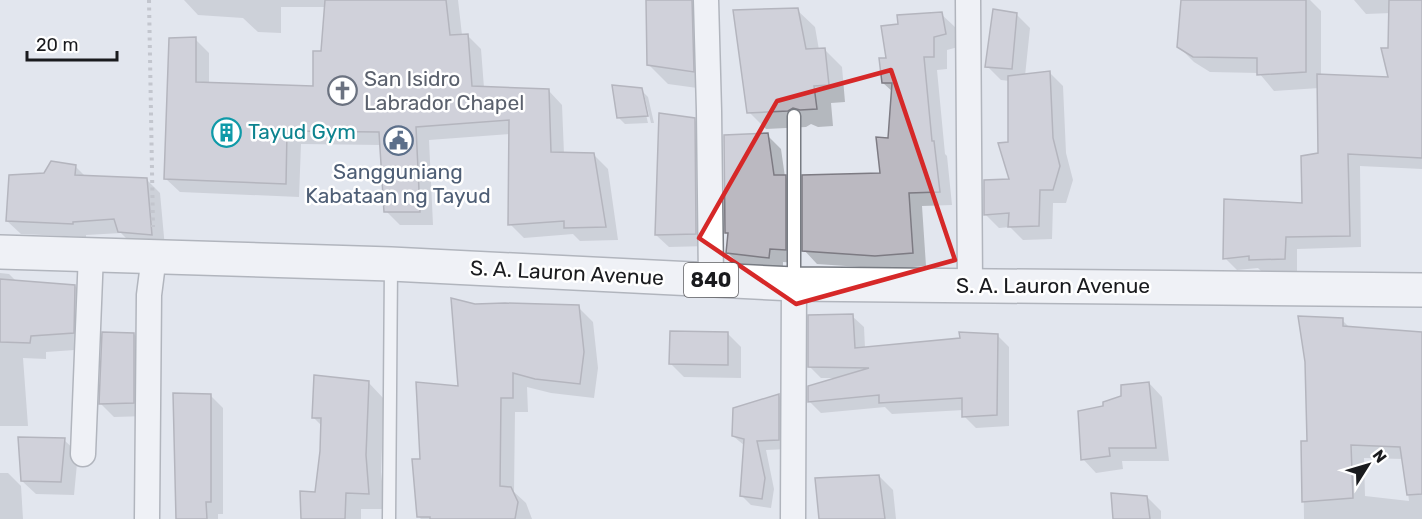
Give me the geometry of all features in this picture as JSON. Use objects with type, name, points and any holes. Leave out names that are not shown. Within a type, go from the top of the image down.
[{"type":"highway","name":"S. A. Lauron Avenue","points":[[0,252],[391,264],[794,284],[1422,290]]},
{"type":"street","points":[[706,0],[711,280]]},
{"type":"street","points":[[968,0],[970,286]]},
{"type":"street","points":[[83,454],[91,253]]},
{"type":"street","points":[[147,519],[145,512],[149,295],[154,256]]},
{"type":"street","points":[[793,519],[794,284]]},
{"type":"lane","points":[[794,116],[794,284]]},
{"type":"lane","points":[[389,519],[391,264]]},
{"type":"path","points":[[149,0],[154,256]]},
{"type":"highlighted area","points":[[891,70],[955,260],[796,304],[699,238],[777,101]]},
{"type":"building","points":[[325,0],[446,0],[450,35],[468,34],[472,86],[549,89],[551,152],[594,153],[606,227],[564,228],[564,221],[508,225],[509,120],[416,127],[420,212],[384,212],[379,132],[287,131],[286,184],[164,179],[169,38],[196,37],[196,82],[313,86],[313,51],[321,51]]},
{"type":"building","points":[[646,0],[692,0],[694,72],[647,65]]},
{"type":"building","points":[[1181,0],[1306,0],[1306,72],[1257,75],[1257,58],[1193,57],[1177,47]]},
{"type":"building","points":[[1389,0],[1422,0],[1422,158],[1348,154],[1350,236],[1286,237],[1285,259],[1249,260],[1249,256],[1223,259],[1224,199],[1302,203],[1301,156],[1318,153],[1317,74],[1388,77],[1381,48],[1388,48]]},
{"type":"building","points":[[798,8],[806,49],[825,48],[829,85],[814,86],[817,109],[793,108],[788,111],[747,113],[733,10]]},
{"type":"building","points":[[993,9],[1017,13],[1012,69],[985,67]]},
{"type":"building","points":[[942,12],[946,34],[934,37],[934,57],[924,57],[932,141],[934,141],[940,192],[909,193],[913,253],[875,256],[802,251],[802,175],[880,173],[876,137],[888,138],[892,83],[882,83],[879,58],[886,58],[881,26],[898,24],[897,15]]},
{"type":"building","points":[[1050,71],[1053,138],[1060,166],[1053,190],[1040,190],[1039,226],[1008,227],[1009,213],[984,215],[984,180],[1009,179],[998,143],[1008,142],[1008,76]]},
{"type":"building","points":[[612,85],[642,88],[648,116],[617,118]]},
{"type":"building","points":[[659,113],[695,118],[696,234],[655,235]]},
{"type":"building","points":[[768,133],[774,175],[786,175],[786,250],[770,249],[769,258],[726,253],[728,233],[725,233],[724,135]]},
{"type":"building","points":[[51,161],[76,165],[75,175],[147,178],[152,235],[118,232],[114,219],[73,222],[73,224],[6,221],[9,175],[44,173]]},
{"type":"building","points":[[0,279],[75,285],[74,333],[31,336],[30,343],[0,342]]},
{"type":"building","points":[[451,298],[475,304],[579,305],[584,352],[580,384],[535,379],[513,373],[513,398],[501,398],[500,486],[511,487],[518,502],[515,519],[417,517],[412,459],[420,459],[416,382],[458,386]]},
{"type":"building","points":[[853,314],[855,348],[960,338],[959,332],[998,334],[997,415],[962,417],[962,398],[879,403],[879,395],[808,402],[808,386],[869,368],[808,367],[808,315]]},
{"type":"building","points":[[1298,316],[1343,318],[1343,326],[1422,332],[1422,494],[1407,495],[1400,447],[1351,445],[1353,498],[1302,502],[1301,441],[1307,441],[1305,362]]},
{"type":"building","points":[[670,331],[728,332],[728,365],[669,364]]},
{"type":"building","points":[[102,332],[134,333],[134,403],[99,404]]},
{"type":"building","points":[[314,375],[369,381],[366,455],[369,494],[346,493],[345,519],[301,519],[300,491],[315,492],[320,451],[321,418],[312,418]]},
{"type":"building","points":[[1149,382],[1156,448],[1109,448],[1110,456],[1081,460],[1078,411],[1103,406],[1103,402],[1121,396],[1121,385]]},
{"type":"building","points":[[173,393],[211,394],[211,502],[206,502],[207,519],[176,519]]},
{"type":"building","points":[[779,394],[779,440],[757,441],[765,478],[762,499],[740,496],[744,439],[732,436],[733,408]]},
{"type":"building","points":[[18,437],[65,438],[61,482],[21,481]]},
{"type":"building","points":[[879,475],[885,519],[819,519],[815,478]]},
{"type":"building","points":[[1111,493],[1147,496],[1150,519],[1113,519]]},
{"type":"place","name":"San Isidro Labrador Chapel","points":[[343,91]]},
{"type":"place","name":"Tayud Gym","points":[[227,132]]},
{"type":"place","name":"Sangguniang Kabataan ng Tayud","points":[[398,141]]}]
